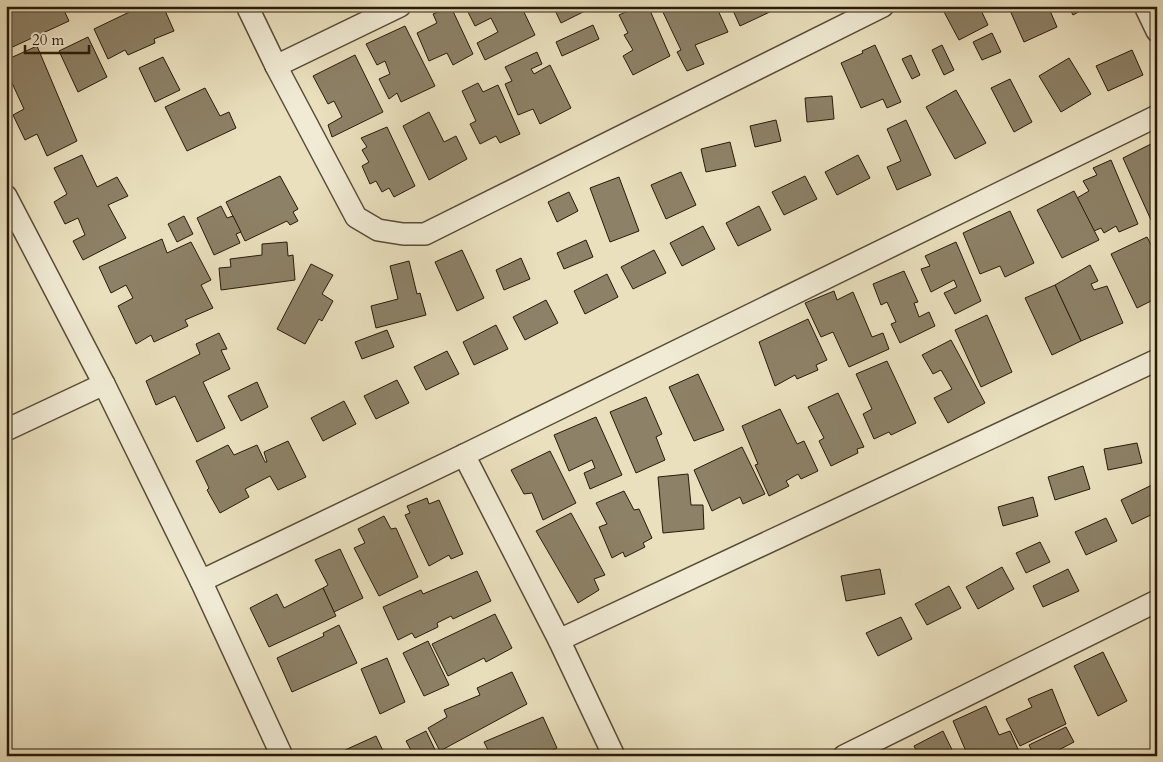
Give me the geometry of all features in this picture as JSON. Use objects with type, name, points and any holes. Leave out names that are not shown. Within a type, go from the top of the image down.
[{"type":"street","points":[[247,6],[276,66],[356,217],[378,230],[403,234],[425,234],[883,6]]},
{"type":"street","points":[[276,66],[400,6]]},
{"type":"street","points":[[1145,6],[1157,31]]},
{"type":"street","points":[[201,581],[464,455],[1157,116]]},
{"type":"street","points":[[6,196],[104,384],[201,581],[282,756]]},
{"type":"street","points":[[559,640],[1157,360]]},
{"type":"street","points":[[6,430],[104,384]]},
{"type":"street","points":[[464,455],[559,640],[614,756]]},
{"type":"street","points":[[844,756],[1157,601]]},
{"type":"building","points":[[24,6],[62,6],[69,21],[6,50],[6,15]]},
{"type":"building","points":[[142,6],[163,6],[174,31],[154,39],[155,43],[128,55],[125,50],[108,59],[94,29]]},
{"type":"building","points":[[465,6],[521,6],[535,35],[485,60],[477,43],[498,32],[491,18],[475,26]]},
{"type":"building","points":[[553,6],[590,6],[591,8],[561,23]]},
{"type":"building","points":[[639,6],[648,6],[670,56],[633,75],[623,56],[633,50],[624,35],[628,33],[619,15]]},
{"type":"building","points":[[660,6],[716,6],[728,32],[695,45],[704,64],[687,71],[677,52],[681,50]]},
{"type":"building","points":[[731,6],[772,6],[774,10],[740,26]]},
{"type":"building","points":[[950,6],[979,6],[988,25],[959,40],[943,10]]},
{"type":"building","points":[[1008,6],[1048,6],[1057,27],[1024,42]]},
{"type":"building","points":[[1068,6],[1089,6],[1073,15]]},
{"type":"building","points":[[451,7],[473,54],[453,65],[447,53],[429,61],[417,33],[437,23],[433,14]]},
{"type":"building","points":[[593,25],[599,39],[562,56],[556,42]]},
{"type":"building","points":[[405,26],[435,86],[401,102],[397,93],[389,99],[379,79],[390,74],[385,61],[377,65],[366,44]]},
{"type":"building","points":[[992,33],[1001,52],[982,60],[973,42]]},
{"type":"building","points":[[88,37],[107,77],[78,92],[59,51]]},
{"type":"building","points":[[875,45],[901,102],[887,108],[883,99],[861,108],[841,63]]},
{"type":"building","points":[[942,45],[954,70],[944,75],[932,50]]},
{"type":"building","points":[[37,46],[77,141],[47,156],[37,134],[25,140],[13,115],[24,109],[6,70],[6,60]]},
{"type":"building","points":[[1132,50],[1143,75],[1108,91],[1096,66]]},
{"type":"building","points":[[537,52],[542,64],[531,69],[534,74],[550,65],[571,108],[540,124],[533,109],[518,115],[505,84],[512,81],[505,67]]},
{"type":"building","points":[[355,55],[383,112],[332,137],[328,125],[342,117],[334,101],[328,104],[313,76]]},
{"type":"building","points":[[911,55],[920,75],[912,79],[902,59]]},
{"type":"building","points":[[163,57],[180,90],[155,102],[139,68]]},
{"type":"building","points":[[1069,58],[1091,94],[1061,112],[1039,76]]},
{"type":"building","points":[[1010,79],[1032,122],[1014,132],[991,88]]},
{"type":"building","points":[[478,83],[483,92],[498,85],[520,134],[500,143],[496,136],[480,144],[470,124],[476,121],[462,91]]},
{"type":"building","points":[[205,88],[220,116],[229,112],[236,128],[187,151],[165,107]]},
{"type":"building","points":[[956,90],[986,143],[955,159],[926,107]]},
{"type":"building","points":[[832,96],[834,119],[807,122],[805,98]]},
{"type":"building","points":[[429,112],[444,142],[456,136],[467,159],[429,180],[403,126]]},
{"type":"building","points":[[776,120],[781,141],[755,147],[750,126]]},
{"type":"building","points":[[906,120],[931,175],[897,190],[887,167],[901,161],[887,129]]},
{"type":"building","points":[[387,127],[415,186],[394,197],[389,188],[382,192],[376,181],[370,184],[362,166],[369,162],[362,150],[367,147],[361,138]]},
{"type":"building","points":[[730,142],[736,166],[706,172],[701,149]]},
{"type":"building","points":[[1151,144],[1157,155],[1157,217],[1151,220],[1123,158]]},
{"type":"building","points":[[82,155],[97,187],[117,177],[128,196],[108,205],[126,238],[83,260],[73,241],[85,235],[78,218],[65,224],[54,202],[67,194],[54,168]]},
{"type":"building","points":[[858,155],[870,178],[837,195],[825,172]]},
{"type":"building","points":[[1111,160],[1138,224],[1119,232],[1116,226],[1104,233],[1101,228],[1094,231],[1077,198],[1089,191],[1083,181],[1097,175],[1093,168]]},
{"type":"building","points":[[681,172],[696,205],[666,219],[651,185]]},
{"type":"building","points":[[280,176],[298,209],[293,212],[298,221],[290,225],[287,221],[245,241],[226,202]]},
{"type":"building","points":[[805,176],[817,199],[784,215],[772,192]]},
{"type":"building","points":[[619,177],[639,231],[610,242],[590,188]]},
{"type":"building","points":[[1074,191],[1099,240],[1062,258],[1037,210]]},
{"type":"building","points":[[569,192],[578,211],[557,222],[548,202]]},
{"type":"building","points":[[221,206],[227,218],[233,216],[241,232],[236,234],[240,243],[214,255],[197,218]]},
{"type":"building","points":[[759,206],[771,230],[738,246],[726,223]]},
{"type":"building","points":[[1010,211],[1034,263],[1005,277],[1000,266],[980,274],[963,233]]},
{"type":"building","points":[[184,216],[193,234],[177,242],[168,224]]},
{"type":"building","points":[[703,226],[715,249],[682,266],[670,243]]},
{"type":"building","points":[[1147,237],[1157,256],[1157,298],[1137,308],[1111,254]]},
{"type":"building","points":[[162,239],[167,253],[191,242],[211,280],[201,285],[213,308],[185,320],[188,326],[154,342],[151,335],[136,344],[118,306],[133,298],[126,285],[111,293],[99,267]]},
{"type":"building","points":[[586,240],[593,257],[564,269],[557,253]]},
{"type":"building","points":[[287,242],[288,256],[293,255],[295,280],[221,290],[219,268],[231,267],[230,259],[262,255],[262,244]]},
{"type":"building","points":[[956,242],[981,301],[955,314],[944,293],[957,287],[954,280],[931,292],[921,269],[930,266],[925,256]]},
{"type":"building","points":[[462,250],[484,298],[457,311],[435,262]]},
{"type":"building","points":[[654,250],[666,273],[633,289],[621,267]]},
{"type":"building","points":[[521,258],[530,279],[504,290],[496,270]]},
{"type":"building","points":[[409,261],[417,294],[420,293],[426,315],[376,328],[371,306],[398,299],[390,266]]},
{"type":"building","points":[[311,264],[333,275],[322,294],[333,301],[322,321],[319,319],[305,344],[277,329]]},
{"type":"building","points":[[1090,265],[1098,281],[1091,284],[1094,290],[1107,286],[1123,323],[1081,341],[1055,285]]},
{"type":"building","points":[[904,271],[918,302],[914,303],[919,317],[929,312],[935,326],[900,343],[891,324],[896,322],[887,302],[881,305],[873,284]]},
{"type":"building","points":[[607,274],[618,297],[585,314],[574,291]]},
{"type":"building","points":[[1055,285],[1081,341],[1052,355],[1025,298]]},
{"type":"building","points":[[834,291],[837,300],[853,292],[872,337],[883,333],[889,349],[849,367],[833,332],[821,337],[805,303]]},
{"type":"building","points":[[546,300],[558,323],[525,340],[513,317]]},
{"type":"building","points":[[987,315],[1012,372],[981,387],[955,330]]},
{"type":"building","points":[[808,319],[827,360],[816,365],[818,370],[797,379],[795,375],[775,386],[759,342]]},
{"type":"building","points":[[496,325],[508,349],[474,365],[463,342]]},
{"type":"building","points":[[387,330],[394,347],[362,359],[355,342]]},
{"type":"building","points":[[219,333],[227,349],[221,350],[230,369],[203,382],[225,428],[197,442],[175,396],[156,405],[146,381],[200,354],[196,344]]},
{"type":"building","points":[[951,340],[985,403],[948,423],[934,398],[952,389],[941,370],[933,374],[922,355]]},
{"type":"building","points":[[447,351],[459,374],[426,390],[414,367]]},
{"type":"building","points":[[887,361],[916,423],[891,435],[889,432],[874,439],[863,414],[872,409],[856,374]]},
{"type":"building","points":[[698,374],[724,430],[694,441],[669,387]]},
{"type":"building","points":[[397,380],[409,403],[376,419],[364,396]]},
{"type":"building","points":[[257,382],[268,407],[241,421],[228,396]]},
{"type":"building","points":[[838,393],[864,447],[857,449],[858,453],[831,466],[819,441],[824,438],[808,407]]},
{"type":"building","points":[[646,397],[662,434],[656,437],[665,460],[636,473],[610,412]]},
{"type":"building","points":[[344,401],[356,424],[323,441],[311,418]]},
{"type":"building","points":[[780,409],[797,444],[804,441],[818,471],[801,479],[798,474],[786,481],[789,486],[769,496],[755,465],[758,464],[742,426]]},
{"type":"building","points":[[596,417],[622,475],[590,489],[584,473],[595,468],[592,460],[569,471],[554,435]]},
{"type":"building","points":[[288,441],[306,477],[278,490],[270,476],[245,489],[249,497],[220,513],[207,490],[209,488],[196,461],[228,445],[234,455],[257,445],[265,462],[267,462],[264,452]]},
{"type":"building","points":[[1137,443],[1142,463],[1108,470],[1104,449]]},
{"type":"building","points":[[742,447],[765,494],[743,504],[740,497],[712,511],[694,470]]},
{"type":"building","points":[[550,451],[576,503],[543,520],[532,493],[524,494],[511,470]]},
{"type":"building","points":[[1083,466],[1090,489],[1055,500],[1048,477]]},
{"type":"building","points":[[688,474],[691,505],[703,505],[704,529],[663,533],[658,477]]},
{"type":"building","points":[[1152,485],[1157,494],[1157,512],[1132,524],[1121,500]]},
{"type":"building","points":[[624,491],[634,510],[639,509],[652,538],[643,543],[645,547],[625,557],[623,552],[612,558],[599,527],[607,524],[596,503]]},
{"type":"building","points":[[1033,497],[1038,516],[1003,526],[998,507]]},
{"type":"building","points":[[427,498],[429,504],[439,500],[463,554],[451,559],[449,555],[429,566],[405,515],[410,513],[407,506]]},
{"type":"building","points":[[571,513],[605,575],[594,579],[599,590],[578,603],[536,531]]},
{"type":"building","points":[[384,516],[391,529],[396,528],[418,577],[379,596],[354,548],[365,543],[358,529]]},
{"type":"building","points":[[1106,518],[1117,541],[1086,555],[1075,532]]},
{"type":"building","points":[[1040,542],[1050,562],[1026,573],[1016,553]]},
{"type":"building","points":[[340,549],[363,598],[334,612],[323,588],[328,585],[315,560]]},
{"type":"building","points":[[1002,567],[1014,589],[978,609],[966,587]]},
{"type":"building","points":[[880,569],[885,594],[846,601],[841,576]]},
{"type":"building","points":[[1068,569],[1079,591],[1043,607],[1033,586]]},
{"type":"building","points":[[477,571],[491,601],[453,619],[451,616],[437,623],[438,627],[415,638],[412,633],[398,640],[383,607],[421,590],[423,594]]},
{"type":"building","points":[[949,586],[961,608],[927,625],[915,604]]},
{"type":"building","points":[[323,588],[336,616],[269,647],[250,608],[277,594],[284,608]]},
{"type":"building","points":[[495,614],[512,648],[486,662],[484,658],[448,676],[432,644]]},
{"type":"building","points":[[901,617],[912,639],[878,656],[866,633]]},
{"type":"building","points":[[339,625],[357,663],[292,692],[277,658],[324,636],[323,633]]},
{"type":"building","points":[[428,641],[449,685],[424,696],[403,653]]},
{"type":"building","points":[[1103,652],[1127,701],[1098,716],[1074,666]]},
{"type":"building","points":[[387,658],[405,702],[380,714],[361,669]]},
{"type":"building","points":[[512,672],[527,704],[440,751],[428,728],[447,717],[444,710],[480,695],[477,688]]},
{"type":"building","points":[[1052,689],[1066,724],[1020,746],[1006,719],[1032,707],[1028,699]]},
{"type":"building","points":[[986,706],[999,735],[1010,731],[1021,756],[968,756],[953,721]]},
{"type":"building","points":[[543,717],[557,748],[539,756],[491,756],[484,742]]},
{"type":"building","points":[[1066,727],[1074,742],[1047,756],[1034,756],[1029,745]]},
{"type":"building","points":[[426,731],[438,756],[414,756],[406,741]]},
{"type":"building","points":[[943,731],[955,756],[919,756],[914,746]]},
{"type":"building","points":[[376,736],[384,753],[378,756],[348,756],[345,750]]}]
